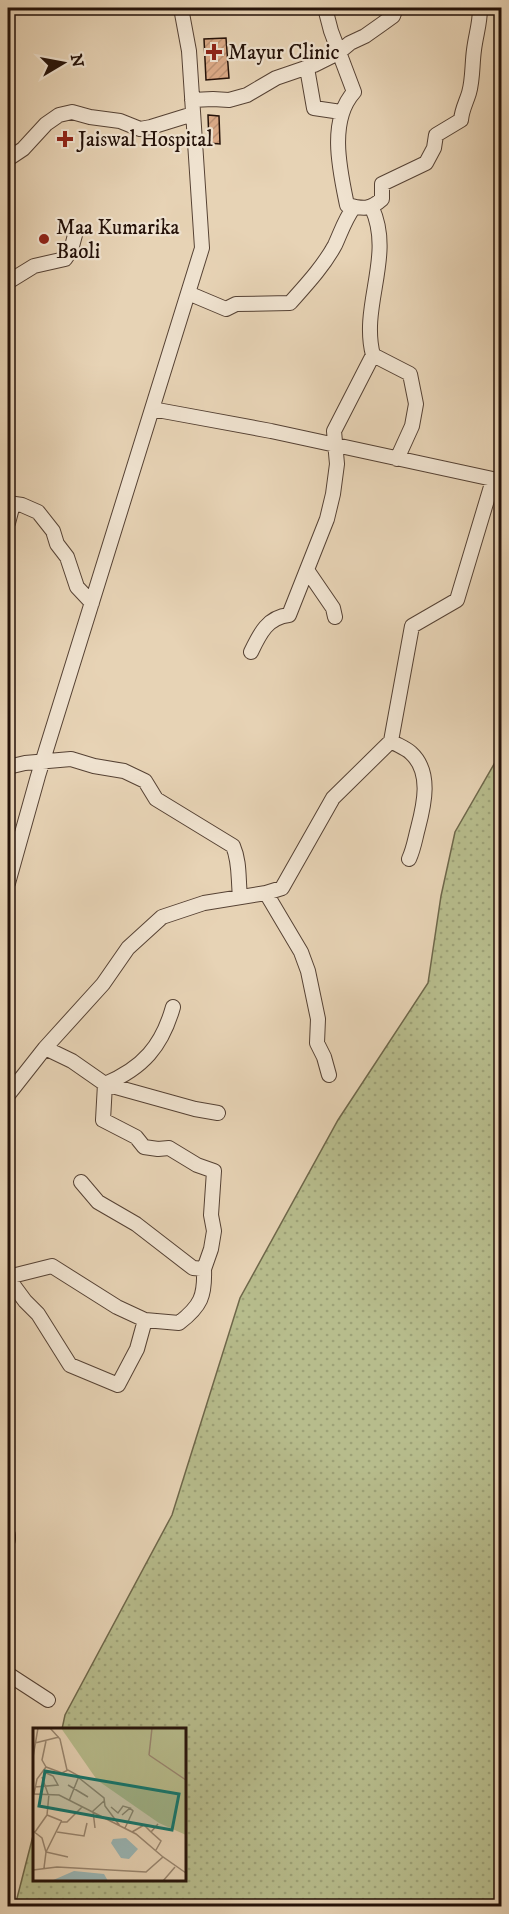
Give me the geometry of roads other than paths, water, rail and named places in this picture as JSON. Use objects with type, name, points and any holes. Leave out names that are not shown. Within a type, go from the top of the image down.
[{"type":"street","points":[[8,883],[42,761],[202,248],[189,51],[181,8]]},
{"type":"street","points":[[325,8],[338,53],[354,92],[345,101],[341,112],[339,133],[340,165],[347,205],[372,208],[382,199],[382,184],[426,164],[434,148],[436,135],[461,120],[463,106],[471,84],[480,8]]},
{"type":"street","points":[[8,159],[23,149],[46,124],[59,115],[72,112],[120,121],[140,129],[151,127],[193,107],[247,95],[276,78],[307,68],[338,53],[393,16],[396,8]]},
{"type":"street","points":[[307,68],[314,108],[341,112]]},
{"type":"street","points":[[188,293],[226,309],[236,304],[290,303],[311,280],[329,254],[346,218],[354,207]]},
{"type":"street","points":[[251,652],[261,630],[278,616],[290,615],[327,519],[333,494],[337,464],[334,431],[373,355],[370,344],[369,317],[381,246],[376,217],[372,208]]},
{"type":"street","points":[[8,282],[34,266],[65,260],[71,250],[75,235]]},
{"type":"street","points":[[373,355],[410,374],[416,404],[412,426],[397,459]]},
{"type":"street","points":[[8,1095],[45,1048],[103,984],[128,948],[162,917],[204,903],[266,893],[282,888],[333,798],[391,741],[412,626],[457,600],[497,481],[152,409]]},
{"type":"street","points":[[8,524],[10,504],[22,505],[38,512],[53,531],[57,544],[67,557],[77,587],[92,603]]},
{"type":"street","points":[[307,570],[333,608],[335,617]]},
{"type":"street","points":[[391,741],[412,753],[422,770],[424,809],[409,859]]},
{"type":"street","points":[[8,767],[25,763],[71,759],[124,771],[145,781],[156,799],[233,846],[238,858],[237,878],[240,896]]},
{"type":"street","points":[[266,893],[301,952],[308,971],[318,1019],[317,1043],[329,1075]]},
{"type":"street","points":[[105,1084],[123,1077],[159,1044],[174,1007]]},
{"type":"street","points":[[45,1048],[72,1061],[105,1084],[195,1109],[218,1113]]},
{"type":"street","points":[[105,1084],[103,1120],[136,1137],[144,1147],[169,1148],[196,1165],[214,1171],[211,1215],[214,1231],[204,1269],[205,1287],[201,1300],[192,1313],[179,1323],[145,1320],[117,1307],[52,1266],[8,1278],[38,1314],[70,1365],[118,1385],[137,1349],[145,1320]]},
{"type":"street","points":[[81,1182],[98,1202],[136,1224],[192,1268],[204,1269]]},
{"type":"street","points":[[8,1534],[8,1540]]},
{"type":"street","points":[[8,1674],[48,1700]]},
{"type":"place","name":"Mayur Clinic","points":[[214,52]]},
{"type":"place","name":"Jaiswal Hospital","points":[[65,139]]},
{"type":"place","name":"Maa Kumarika Baoli","points":[[44,239]]}]
